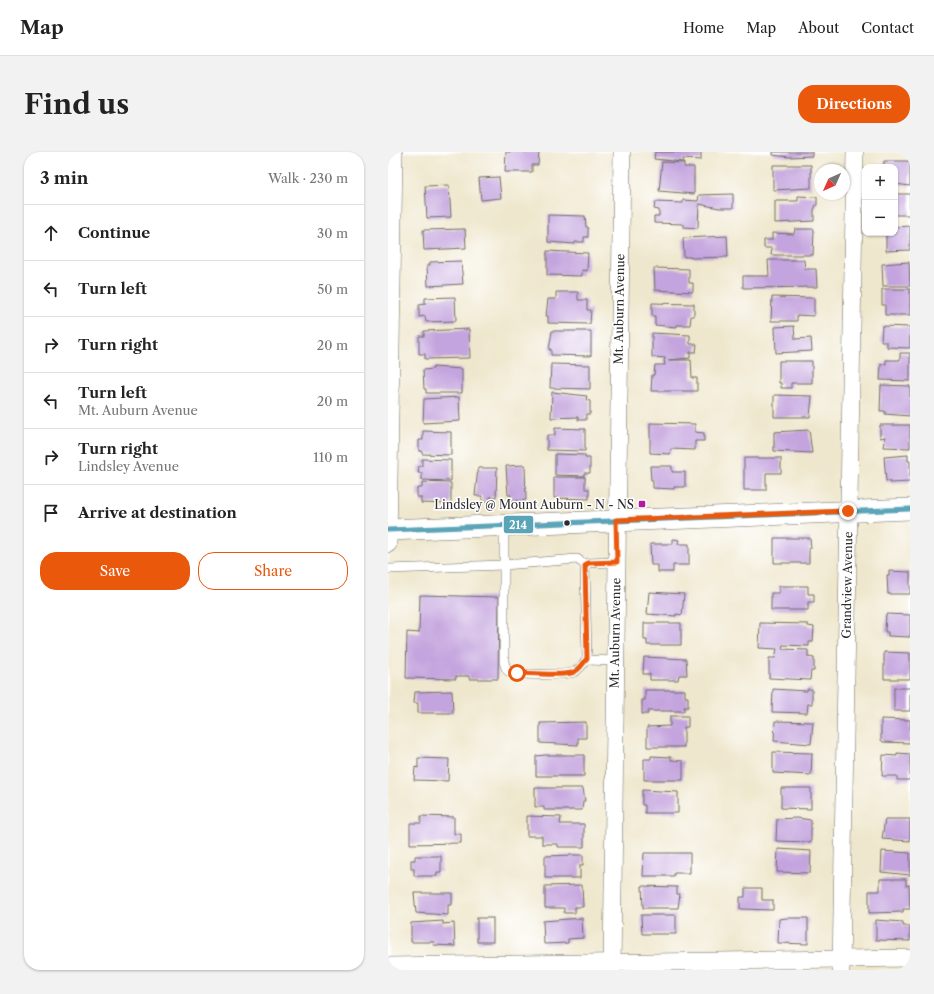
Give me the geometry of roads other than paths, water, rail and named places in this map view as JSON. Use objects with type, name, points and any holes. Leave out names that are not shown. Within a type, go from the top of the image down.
[{"type":"street","points":[[388,544],[394,152]]},
{"type":"street","name":"Mt. Auburn Avenue","points":[[612,967],[617,562],[616,520],[622,152]]},
{"type":"street","name":"Grandview Avenue","points":[[841,964],[855,152]]},
{"type":"street","points":[[388,530],[910,509]]},
{"type":"street","points":[[388,966],[612,967],[841,964],[910,958]]},
{"type":"lane","points":[[504,526],[504,662],[508,671],[517,673],[564,674],[574,672],[583,664],[587,658],[586,565]]},
{"type":"lane","points":[[388,569],[504,565],[577,559],[586,565]]},
{"type":"lane","points":[[586,565],[588,563],[617,562]]},
{"type":"lane","points":[[587,658],[590,660],[615,661]]},
{"type":"place","name":"Lindsley @ Mount Auburn - N - NS","points":[[642,504]]}]
